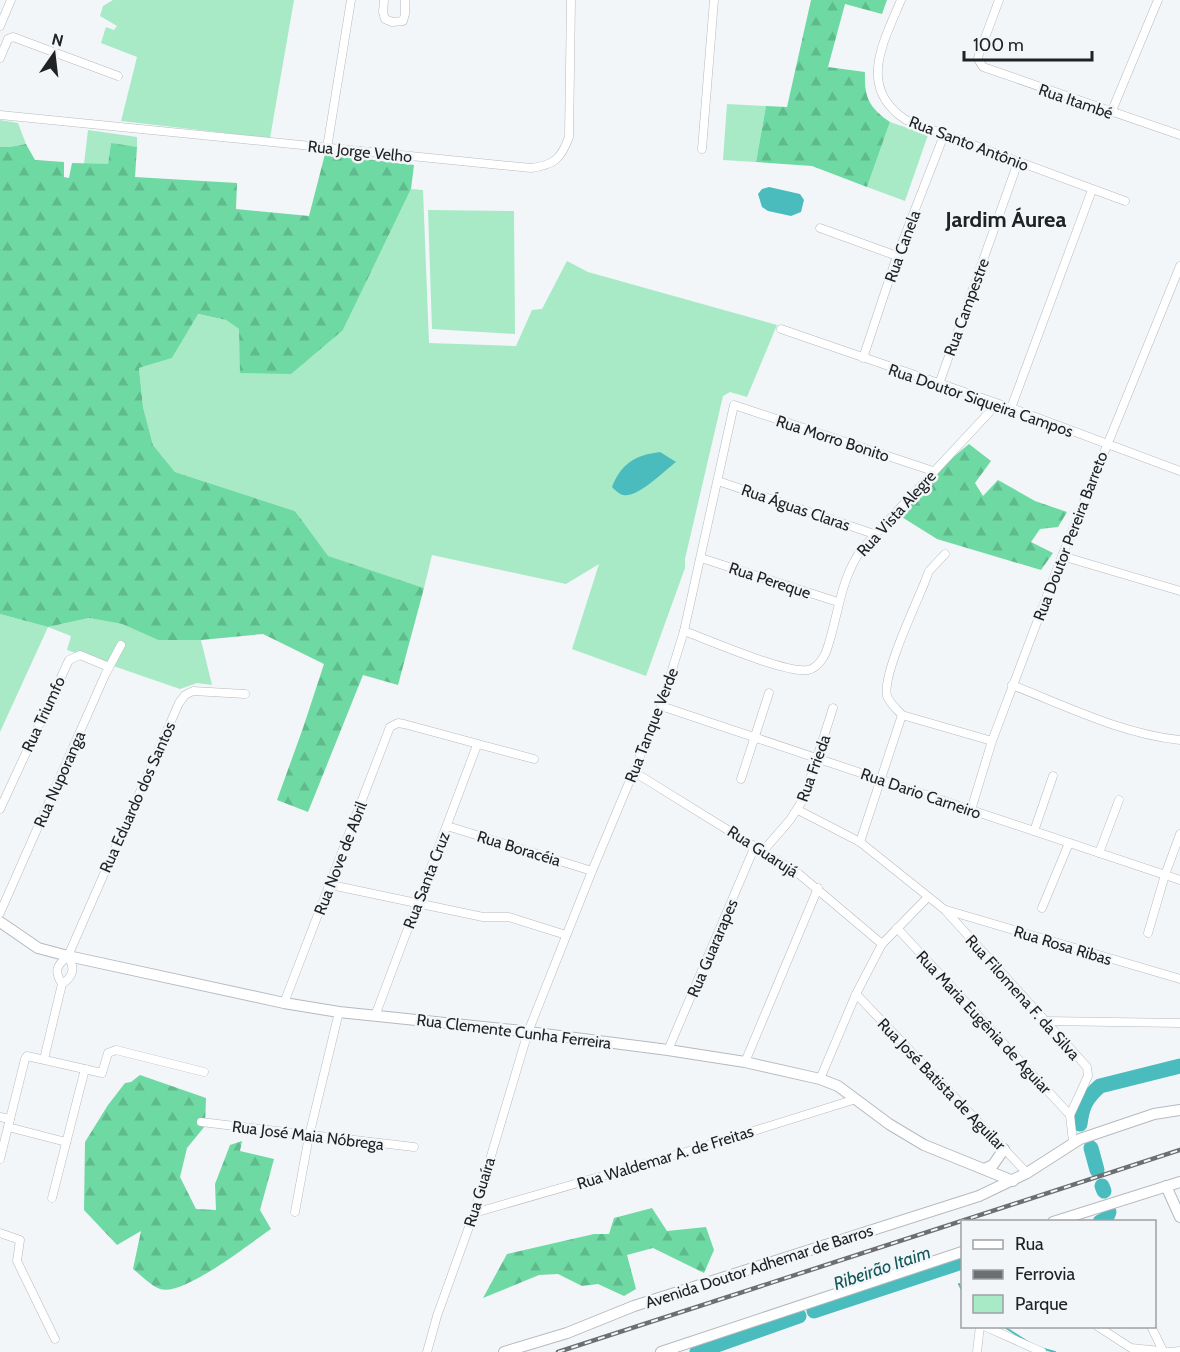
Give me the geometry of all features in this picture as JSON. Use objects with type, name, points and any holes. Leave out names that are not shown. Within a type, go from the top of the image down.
[{"type":"street","points":[[0,26],[11,0]]},
{"type":"street","points":[[327,148],[351,0]]},
{"type":"street","points":[[384,0],[385,19],[392,22],[403,21],[405,0]]},
{"type":"street","name":"Rua Jorge Velho","points":[[0,115],[531,168],[546,166],[560,155],[569,137],[571,0]]},
{"type":"street","points":[[702,148],[714,0]]},
{"type":"street","name":"Rua Santo Antônio","points":[[901,0],[882,48],[878,68],[878,87],[883,100],[894,113],[944,135],[1125,201]]},
{"type":"street","name":"Rua Itambé","points":[[999,0],[978,59],[982,67],[1180,135]]},
{"type":"street","points":[[1111,113],[1158,0]]},
{"type":"street","points":[[0,58],[7,41],[13,38],[118,76]]},
{"type":"street","name":"Rua Canela","points":[[863,358],[897,256],[944,135]]},
{"type":"street","name":"Rua Campestre","points":[[939,384],[1018,162]]},
{"type":"street","points":[[1011,408],[1092,190]]},
{"type":"street","points":[[820,228],[897,256]]},
{"type":"street","name":"Rua Doutor Pereira Barreto","points":[[971,810],[1012,685],[1106,445],[1180,266]]},
{"type":"street","name":"Rua Doutor Siqueira Campos","points":[[781,329],[1011,408],[1180,471]]},
{"type":"street","name":"Rua Vista Alegre","points":[[684,631],[782,667],[809,670],[818,664],[828,647],[838,602],[853,562],[874,534],[998,404]]},
{"type":"street","name":"Rua Morro Bonito","points":[[734,405],[933,471]]},
{"type":"street","name":"Rua Tanque Verde","points":[[528,1032],[661,706],[684,631],[734,405]]},
{"type":"street","name":"Rua Águas Claras","points":[[718,481],[874,534]]},
{"type":"street","points":[[945,554],[929,571],[890,670],[886,687],[887,695],[902,715],[992,741]]},
{"type":"street","points":[[1062,556],[1180,591]]},
{"type":"street","name":"Rua Pereque","points":[[701,558],[838,602]]},
{"type":"street","name":"Rua Nuporanga","points":[[0,913],[109,667],[121,645]]},
{"type":"street","name":"Rua Triumfo","points":[[0,808],[69,660],[80,655],[109,667]]},
{"type":"street","points":[[1012,685],[1105,721],[1158,738],[1180,740]]},
{"type":"street","name":"Rua Eduardo dos Santos","points":[[68,956],[182,698],[193,691],[245,694]]},
{"type":"street","points":[[741,779],[769,693]]},
{"type":"street","name":"Rua Dario Carneiro","points":[[661,706],[1180,880]]},
{"type":"street","name":"Rua Frieda","points":[[763,851],[798,810],[818,759],[833,708]]},
{"type":"street","points":[[860,842],[902,715]]},
{"type":"street","name":"Rua Nove de Abril","points":[[284,1003],[387,734],[393,724],[404,723],[477,745]]},
{"type":"street","points":[[477,745],[534,759]]},
{"type":"street","name":"Rua Santa Cruz","points":[[375,1016],[477,745]]},
{"type":"street","name":"Rua Guarujá","points":[[634,772],[763,851],[818,888],[882,944]]},
{"type":"street","points":[[1034,831],[1053,776]]},
{"type":"street","points":[[1100,853],[1119,800]]},
{"type":"street","name":"Rua Filomena F. da Silva","points":[[798,810],[860,842],[927,898],[945,910],[1087,1067],[1088,1073],[1070,1115],[1077,1141]]},
{"type":"street","name":"Rua Boracéia","points":[[447,826],[592,871]]},
{"type":"street","points":[[1148,933],[1180,834]]},
{"type":"street","points":[[1042,908],[1069,843]]},
{"type":"street","name":"Rua Guararapes","points":[[668,1050],[755,846]]},
{"type":"street","points":[[331,885],[483,917],[516,919],[566,936]]},
{"type":"street","points":[[745,1062],[818,888]]},
{"type":"street","points":[[820,1079],[856,994],[882,944],[927,898]]},
{"type":"street","name":"Rua Rosa Ribas","points":[[945,910],[1180,979]]},
{"type":"street","name":"Rua Clemente Cunha Ferreira","points":[[0,922],[38,948],[284,1003],[339,1012],[528,1032],[668,1050],[745,1062],[820,1079],[838,1086],[889,1124],[924,1145],[1013,1181]]},
{"type":"street","name":"Rua Maria Eugênia de Aguiar","points":[[897,928],[1070,1115]]},
{"type":"street","points":[[44,1059],[62,984],[57,975],[57,969],[68,956],[74,966],[73,973],[70,979],[62,984]]},
{"type":"street","name":"Rua José Batista de Aguilar","points":[[856,994],[1027,1173]]},
{"type":"street","points":[[294,1212],[309,1136],[339,1012]]},
{"type":"street","points":[[1046,1021],[1180,1023]]},
{"type":"street","name":"Rua Guaíra","points":[[428,1352],[437,1317],[474,1213],[528,1032]]},
{"type":"street","points":[[0,1159],[25,1059],[31,1055],[102,1073],[108,1053],[116,1050],[204,1072]]},
{"type":"street","points":[[52,1198],[85,1069]]},
{"type":"street","name":"Rua Waldemar A. de Freitas","points":[[474,1213],[696,1149],[856,1099]]},
{"type":"street","name":"Avenida Doutor Adhemar de Barros","points":[[504,1352],[567,1333],[634,1306],[979,1196],[1013,1181],[1077,1141],[1093,1134],[1154,1114],[1180,1110]]},
{"type":"street","points":[[0,1117],[9,1123],[66,1142]]},
{"type":"street","name":"Rua José Maia Nóbrega","points":[[201,1122],[414,1147]]},
{"type":"street","points":[[984,1169],[993,1165],[1004,1149]]},
{"type":"street","points":[[1056,1220],[1180,1182]]},
{"type":"street","points":[[1166,1186],[1180,1217]]},
{"type":"street","points":[[0,1233],[20,1240],[17,1261],[55,1339]]},
{"type":"street","points":[[661,1352],[961,1253]]},
{"type":"street","points":[[977,1352],[982,1328]]},
{"type":"street","points":[[987,1328],[1042,1352]]},
{"type":"street","points":[[1100,1328],[1130,1350],[1180,1351]]},
{"type":"street","points":[[1152,1328],[1164,1351]]},
{"type":"green space","points":[[113,0],[294,0],[270,138],[121,121],[137,57],[101,43],[106,27],[114,30],[117,26],[100,16],[103,6]]},
{"type":"green space","points":[[811,0],[887,0],[882,14],[845,4],[828,67],[865,72],[869,101],[877,112],[890,122],[867,187],[812,166],[756,162],[766,106],[787,107]]},
{"type":"green space","points":[[727,104],[766,106],[756,162],[723,160]]},
{"type":"green space","points":[[0,120],[18,123],[26,144],[0,147]]},
{"type":"green space","points":[[890,122],[928,135],[905,201],[867,187]]},
{"type":"green space","points":[[88,130],[137,137],[137,147],[111,144],[108,164],[84,164]]},
{"type":"green space","points":[[111,143],[137,147],[135,177],[237,183],[236,209],[309,216],[325,154],[414,165],[411,189],[343,330],[291,374],[240,373],[239,329],[226,320],[198,314],[172,358],[139,368],[143,407],[153,445],[175,472],[295,511],[328,556],[424,588],[398,685],[363,675],[308,812],[277,800],[324,664],[263,634],[201,640],[158,640],[122,624],[89,618],[48,627],[0,614],[0,147],[26,144],[35,160],[64,162],[64,177],[69,178],[72,163],[108,164]]},
{"type":"green space","points":[[411,189],[423,190],[429,343],[516,346],[532,310],[542,309],[567,261],[588,272],[777,325],[747,397],[730,392],[723,396],[685,559],[685,568],[646,676],[572,649],[599,564],[566,584],[432,555],[424,588],[327,556],[295,511],[175,472],[153,445],[143,407],[139,368],[172,358],[197,314],[226,320],[239,329],[343,330]]},
{"type":"green space","points":[[428,210],[514,211],[515,334],[432,329]]},
{"type":"green space","points":[[969,444],[991,461],[975,483],[983,496],[998,480],[1035,501],[1067,512],[1058,527],[1040,529],[1031,542],[1053,553],[1041,570],[937,539],[897,514],[933,474]]},
{"type":"green space","points":[[0,614],[48,627],[0,732]]},
{"type":"green space","points":[[89,618],[122,624],[158,640],[201,640],[212,685],[197,683],[180,689],[67,650],[71,636],[48,627]]},
{"type":"green space","points":[[140,1075],[206,1098],[205,1126],[187,1148],[180,1177],[196,1209],[216,1210],[215,1184],[230,1145],[242,1141],[240,1151],[274,1159],[260,1210],[271,1229],[200,1277],[171,1289],[157,1288],[133,1269],[141,1231],[117,1245],[84,1210],[85,1142],[125,1083],[131,1082]]},
{"type":"green space","points":[[652,1208],[667,1231],[706,1227],[714,1250],[704,1273],[653,1248],[627,1255],[636,1289],[624,1296],[598,1284],[582,1286],[558,1274],[539,1275],[483,1298],[507,1254],[594,1234],[609,1234],[614,1218]]},
{"type":"water","points":[[769,187],[800,194],[804,200],[801,212],[791,216],[768,211],[762,207],[758,194],[762,189]]},
{"type":"water","points":[[660,452],[676,462],[651,483],[629,495],[617,492],[612,487],[620,472],[630,462],[643,455]]},
{"type":"waterway","name":"Ribeirão Itaim","points":[[1080,1124],[1086,1103],[1100,1086],[1180,1066]]},
{"type":"waterway","name":"Ribeirão Itaim","points":[[1091,1148],[1097,1170]]},
{"type":"waterway","name":"Ribeirão Itaim","points":[[1102,1186],[1104,1191]]},
{"type":"waterway","name":"Ribeirão Itaim","points":[[1104,1220],[1109,1212]]},
{"type":"waterway","name":"Ribeirão Itaim","points":[[814,1311],[961,1262]]},
{"type":"waterway","points":[[959,1284],[961,1288]]},
{"type":"waterway","name":"Ribeirão Itaim","points":[[697,1352],[799,1316]]},
{"type":"waterway","points":[[1006,1328],[1028,1342]]},
{"type":"waterway","points":[[1044,1349],[1055,1352]]},
{"type":"railway","points":[[964,1220],[1180,1150]]},
{"type":"railway","points":[[558,1352],[961,1221]]},
{"type":"district","name":"Jardim Áurea","points":[[1006,219]]}]
